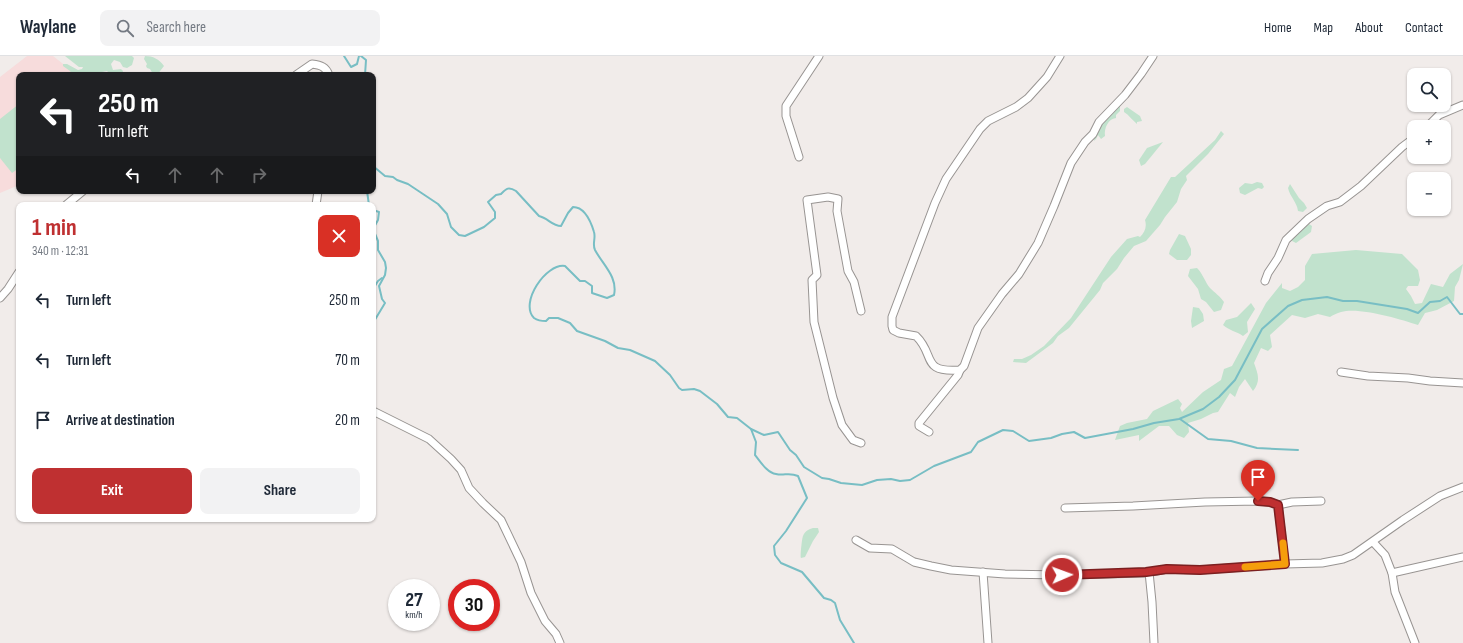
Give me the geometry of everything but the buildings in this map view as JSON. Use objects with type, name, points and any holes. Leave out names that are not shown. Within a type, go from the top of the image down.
[{"type":"street","points":[[799,157],[786,116],[786,106],[819,56]]},
{"type":"street","points":[[960,370],[948,371],[939,369],[931,364],[921,341],[916,336],[899,333],[893,330],[892,317],[935,203],[950,173],[980,129],[988,121],[1016,107],[1028,98],[1047,77],[1060,56]]},
{"type":"street","points":[[928,432],[919,426],[919,423],[964,366],[978,328],[1002,294],[1019,274],[1038,243],[1071,163],[1085,142],[1093,134],[1099,122],[1125,96],[1153,56]]},
{"type":"street","points":[[300,72],[312,64],[320,65],[328,72]]},
{"type":"street","points":[[1434,120],[1439,115],[1463,104]]},
{"type":"street","points":[[1265,281],[1286,240],[1308,219],[1327,206],[1340,202],[1361,186],[1407,143]]},
{"type":"street","points":[[70,202],[79,194]]},
{"type":"street","points":[[860,443],[853,440],[842,425],[832,398],[814,322],[812,280],[817,275],[807,200],[828,197],[838,199],[837,211],[848,271],[854,282],[861,311]]},
{"type":"street","points":[[0,298],[16,277]]},
{"type":"street","points":[[1341,372],[1368,376],[1463,383]]},
{"type":"street","points":[[376,412],[429,439],[461,470],[469,488],[501,520],[521,562],[535,600],[545,621],[556,634],[560,643]]},
{"type":"street","points":[[856,540],[870,548],[892,549],[914,562],[951,570],[983,572],[1062,575],[1149,572],[1167,569],[1200,570],[1322,563],[1343,559],[1373,542],[1440,496],[1463,486]]},
{"type":"street","points":[[1065,508],[1258,501],[1270,502],[1278,505],[1292,502],[1321,500]]},
{"type":"street","points":[[1278,505],[1285,564]]},
{"type":"street","points":[[1373,542],[1385,555],[1392,573],[1395,592],[1415,643]]},
{"type":"street","points":[[1392,573],[1463,557]]},
{"type":"street","points":[[983,572],[988,643]]},
{"type":"street","points":[[1149,572],[1154,643]]},
{"type":"shaded area","points":[[27,56],[53,56],[73,72],[16,72],[16,186],[0,193],[0,77]]},
{"type":"green space","points":[[65,56],[132,56],[134,58],[132,65],[127,68],[123,67],[120,62],[114,60],[111,64],[113,70],[121,69],[123,72],[71,72],[63,66],[63,64],[67,64],[78,70],[82,69],[83,67],[79,67]]},
{"type":"green space","points":[[145,56],[156,58],[164,66],[159,72],[152,72],[147,68],[147,64],[144,59]]},
{"type":"green space","points":[[1120,105],[1120,111],[1116,115],[1116,118],[1107,124],[1105,136],[1101,139],[1098,135],[1094,141],[1100,126]]},
{"type":"green space","points":[[16,106],[16,170],[12,173],[0,158],[0,119]]},
{"type":"green space","points":[[1127,107],[1140,116],[1142,121],[1137,122],[1137,124],[1127,115],[1124,112],[1124,109]]},
{"type":"green space","points":[[1221,131],[1224,134],[1208,154],[1186,176],[1187,180],[1181,189],[1177,202],[1160,225],[1146,241],[1134,246],[1117,269],[1103,283],[1100,290],[1069,328],[1058,336],[1053,343],[1026,363],[1013,362],[1014,359],[1022,359],[1044,346],[1071,318],[1111,257],[1127,239],[1138,236],[1140,237],[1143,233],[1146,227],[1145,220],[1171,177],[1175,177],[1215,140]]},
{"type":"green space","points":[[1163,142],[1145,164],[1141,166],[1139,160],[1147,148]]},
{"type":"green space","points":[[1257,182],[1262,183],[1264,187],[1262,189],[1258,188],[1245,195],[1240,193],[1239,188],[1245,183],[1252,184]]},
{"type":"green space","points":[[1290,184],[1307,208],[1303,212],[1298,211],[1290,194],[1288,188]]},
{"type":"green space","points":[[1309,224],[1312,226],[1311,232],[1296,243],[1292,241],[1293,236]]},
{"type":"green space","points":[[1179,234],[1185,236],[1191,249],[1191,255],[1187,260],[1177,260],[1169,254]]},
{"type":"green space","points":[[1356,250],[1402,254],[1418,270],[1420,280],[1418,286],[1408,286],[1406,289],[1415,304],[1422,303],[1431,284],[1443,287],[1450,274],[1463,264],[1459,280],[1455,287],[1454,301],[1437,310],[1425,313],[1418,325],[1380,314],[1358,311],[1341,312],[1330,317],[1318,314],[1305,318],[1292,315],[1270,335],[1272,347],[1268,351],[1261,348],[1254,363],[1258,374],[1258,381],[1253,391],[1245,379],[1239,387],[1235,397],[1230,393],[1218,412],[1188,423],[1189,432],[1184,438],[1177,435],[1169,426],[1159,426],[1139,441],[1139,435],[1115,440],[1120,426],[1147,419],[1153,411],[1178,399],[1182,404],[1180,408],[1182,412],[1203,392],[1221,380],[1224,369],[1232,366],[1266,303],[1282,283],[1282,288],[1290,291],[1298,287],[1305,280],[1305,266],[1312,254]]},
{"type":"green space","points":[[1197,268],[1210,288],[1224,302],[1221,310],[1214,312],[1206,302],[1201,299],[1198,289],[1188,276],[1190,269]]},
{"type":"green space","points":[[1251,303],[1255,309],[1247,322],[1248,332],[1243,336],[1223,325],[1226,320],[1237,317]]},
{"type":"green space","points":[[1193,307],[1199,308],[1203,314],[1204,321],[1192,328],[1191,321]]},
{"type":"green space","points":[[818,528],[819,532],[805,557],[801,558],[803,536],[807,530]]},
{"type":"waterway","points":[[344,56],[351,67],[357,64],[359,56]]},
{"type":"waterway","points":[[361,56],[366,60],[365,72]]},
{"type":"waterway","points":[[376,168],[385,176],[393,177],[408,184],[438,204],[447,214],[451,227],[459,235],[465,236],[484,227],[495,218],[495,212],[488,202],[496,195],[501,194],[507,189],[516,191],[539,216],[558,226],[561,226],[573,207],[584,212],[593,228],[595,250],[609,271],[614,282],[614,295],[607,298],[592,293],[592,286],[585,281],[580,281],[565,266],[558,267],[543,277],[532,294],[530,311],[534,318],[546,321],[549,318],[558,318],[570,323],[577,331],[605,341],[618,348],[630,350],[655,361],[670,375],[682,390],[694,389],[700,391],[717,404],[728,417],[737,418],[751,429],[764,435],[778,432],[804,467],[822,478],[841,483],[862,485],[877,480],[910,480],[934,466],[971,452],[978,442],[1003,430],[1013,431],[1029,441],[1051,438],[1074,432],[1085,438],[1179,419],[1203,409],[1219,397],[1235,380],[1262,329],[1288,306],[1302,300],[1327,297],[1343,301],[1357,301],[1407,309],[1418,313],[1430,302],[1440,301],[1447,297],[1460,314],[1463,314]]},
{"type":"waterway","points":[[367,194],[369,202]]},
{"type":"waterway","points":[[376,211],[379,212],[376,224]]},
{"type":"waterway","points":[[376,236],[378,241],[378,250],[385,262],[386,268],[385,275],[379,286],[382,299],[385,303],[376,318]]},
{"type":"waterway","points":[[376,284],[382,278]]},
{"type":"waterway","points":[[1180,419],[1208,439],[1231,441],[1257,448],[1298,450]]},
{"type":"waterway","points":[[751,429],[756,442],[755,455],[761,463],[773,473],[792,474],[798,476],[807,498],[786,531],[774,546],[775,555],[781,563],[802,572],[824,598],[835,603],[840,620],[854,643]]},
{"type":"slow traffic","points":[[1245,567],[1285,564],[1283,543]]},
{"type":"route","points":[[1062,575],[1146,572],[1167,569],[1200,570],[1285,564],[1278,505],[1270,502],[1258,501]]}]
